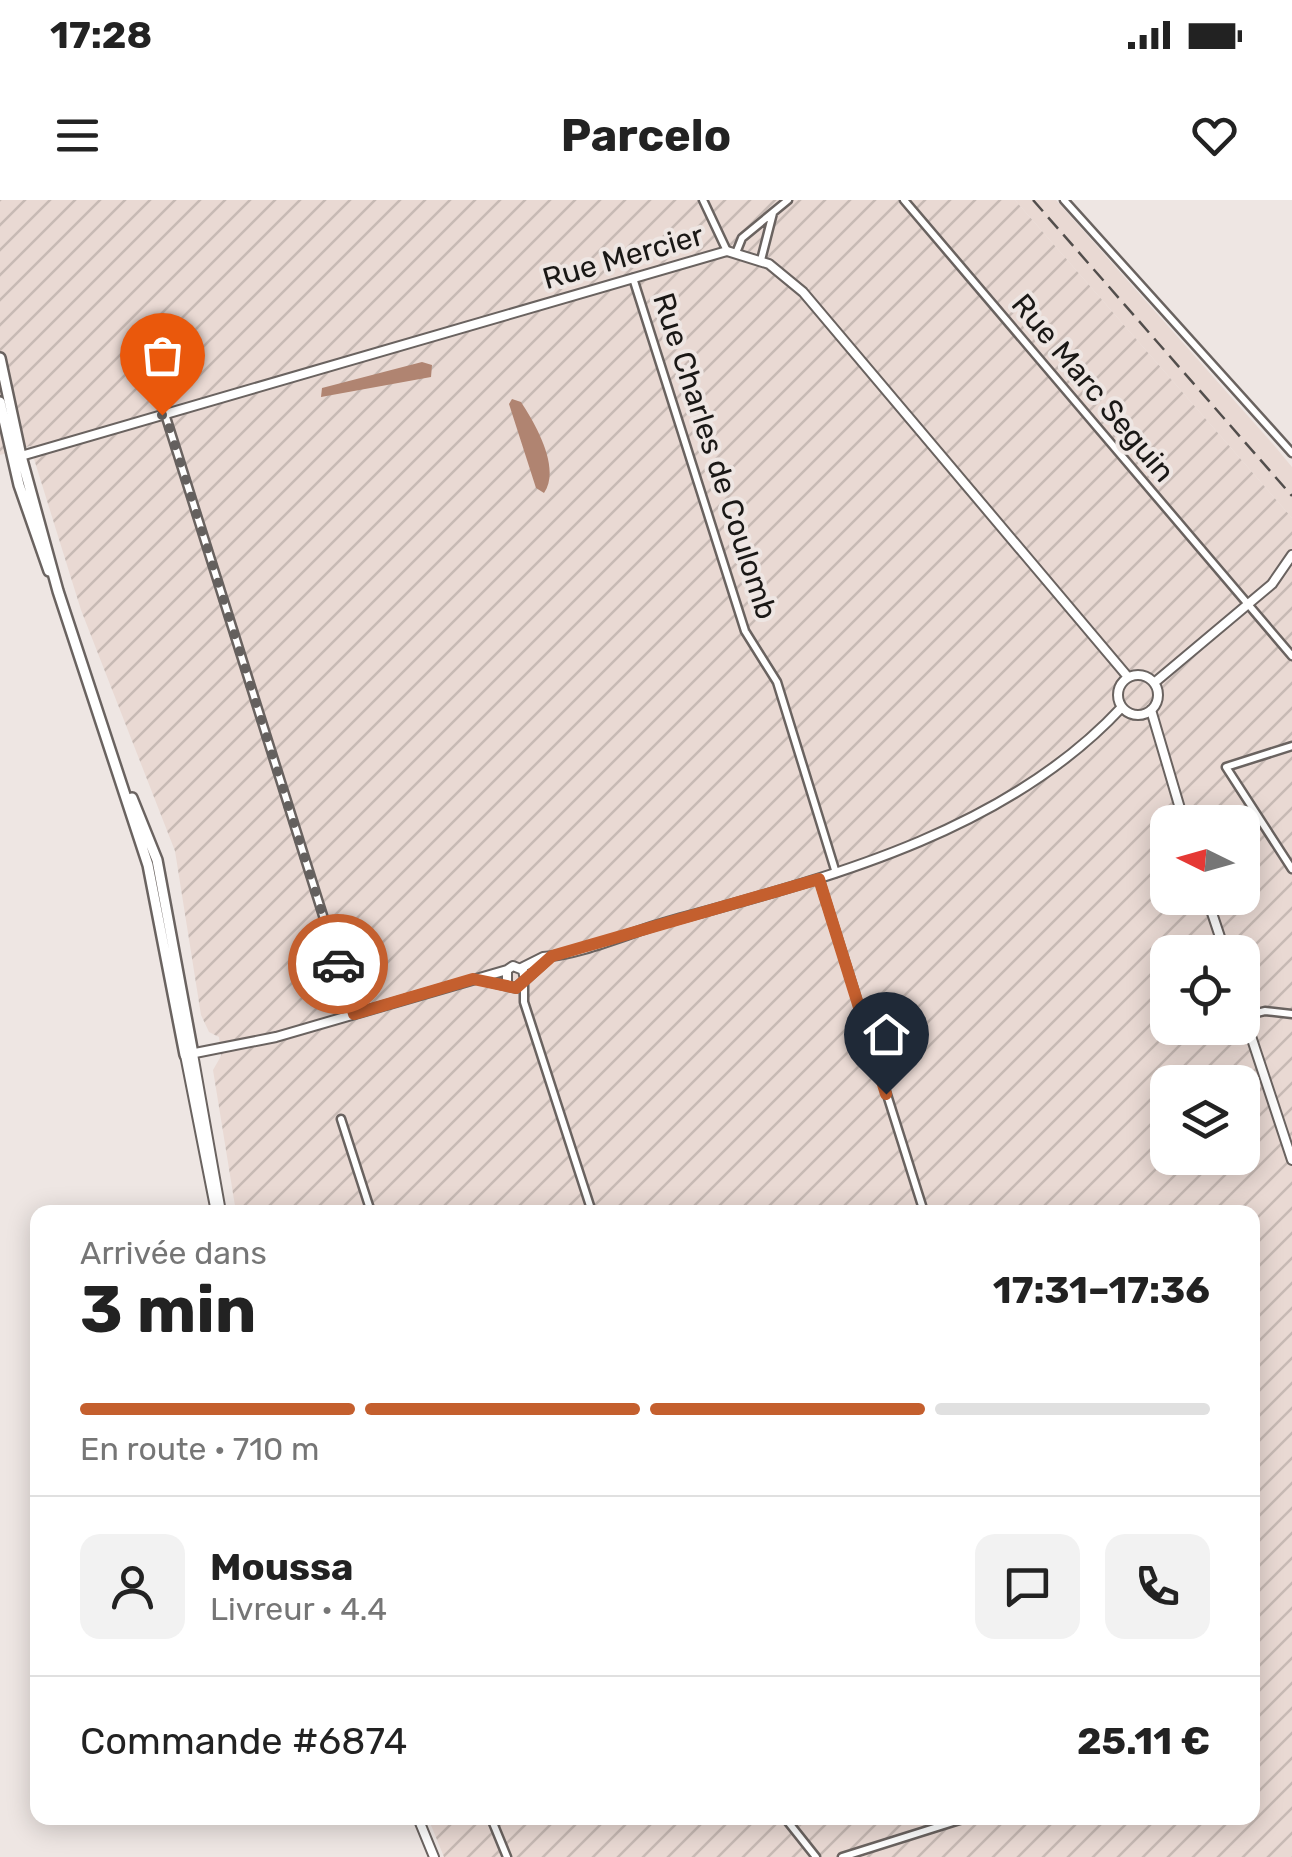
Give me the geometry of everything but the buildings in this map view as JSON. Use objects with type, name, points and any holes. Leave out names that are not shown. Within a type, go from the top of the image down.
[{"type":"main road","points":[[0,358],[16,457]]},
{"type":"main road","points":[[0,402],[118,768],[157,860],[189,1054]]},
{"type":"street","points":[[702,200],[732,252],[742,238],[788,200]]},
{"type":"street","name":"Rue Marc Seguin","points":[[904,200],[1292,656]]},
{"type":"street","points":[[1064,200],[1292,453]]},
{"type":"street","points":[[761,260],[774,212]]},
{"type":"street","name":"Rue Mercier","points":[[16,457],[732,252],[761,260],[803,292],[1128,677]]},
{"type":"street","name":"Rue Charles de Coulomb","points":[[633,278],[745,631],[777,682],[836,873]]},
{"type":"street","points":[[165,414],[354,1014]]},
{"type":"street","points":[[0,462],[16,457]]},
{"type":"street","points":[[1154,683],[1272,584],[1292,555]]},
{"type":"street","points":[[1151,710],[1133,714],[1122,708],[1118,694],[1128,677],[1140,675],[1154,683],[1158,698],[1151,710],[1179,805]]},
{"type":"street","points":[[217,1205],[189,1054],[276,1038],[520,968],[819,879],[923,841],[1036,780],[1122,708]]},
{"type":"street","points":[[1292,746],[1226,767],[1292,869]]},
{"type":"street","points":[[819,879],[922,1205]]},
{"type":"street","points":[[473,979],[510,986],[524,982],[552,956]]},
{"type":"street","points":[[520,968],[524,1002],[590,1205]]},
{"type":"street","points":[[507,970],[510,986],[524,1002]]},
{"type":"street","points":[[1260,1013],[1292,1014]]},
{"type":"street","points":[[1255,1045],[1292,1160]]},
{"type":"street","points":[[340,1119],[369,1205]]},
{"type":"street","points":[[421,1825],[434,1857]]},
{"type":"street","points":[[494,1825],[507,1857]]},
{"type":"street","points":[[789,1825],[816,1857]]},
{"type":"street","points":[[842,1857],[944,1825]]},
{"type":"shaded area","points":[[0,200],[1015,200],[1292,518],[1292,1857],[444,1857],[431,1825],[1260,1825],[1260,1205],[235,1205],[213,1070],[221,1056],[219,1037],[209,1032],[201,1015],[175,851],[81,610],[30,446],[0,455]]},
{"type":"shaded area","points":[[1015,200],[1056,200],[1273,444],[1292,467],[1292,518]]},
{"type":"shaded area","points":[[422,362],[432,365],[431,377],[321,397],[322,388]]},
{"type":"shaded area","points":[[512,399],[521,402],[544,447],[550,471],[544,493],[536,488],[509,404]]},
{"type":"railway","points":[[1033,200],[1292,496]]},
{"type":"way so far","points":[[162,415],[165,414],[338,964]]},
{"type":"route","points":[[338,964],[354,1014],[473,979],[500,981],[516,988],[552,956],[819,879],[886,1094]]}]
